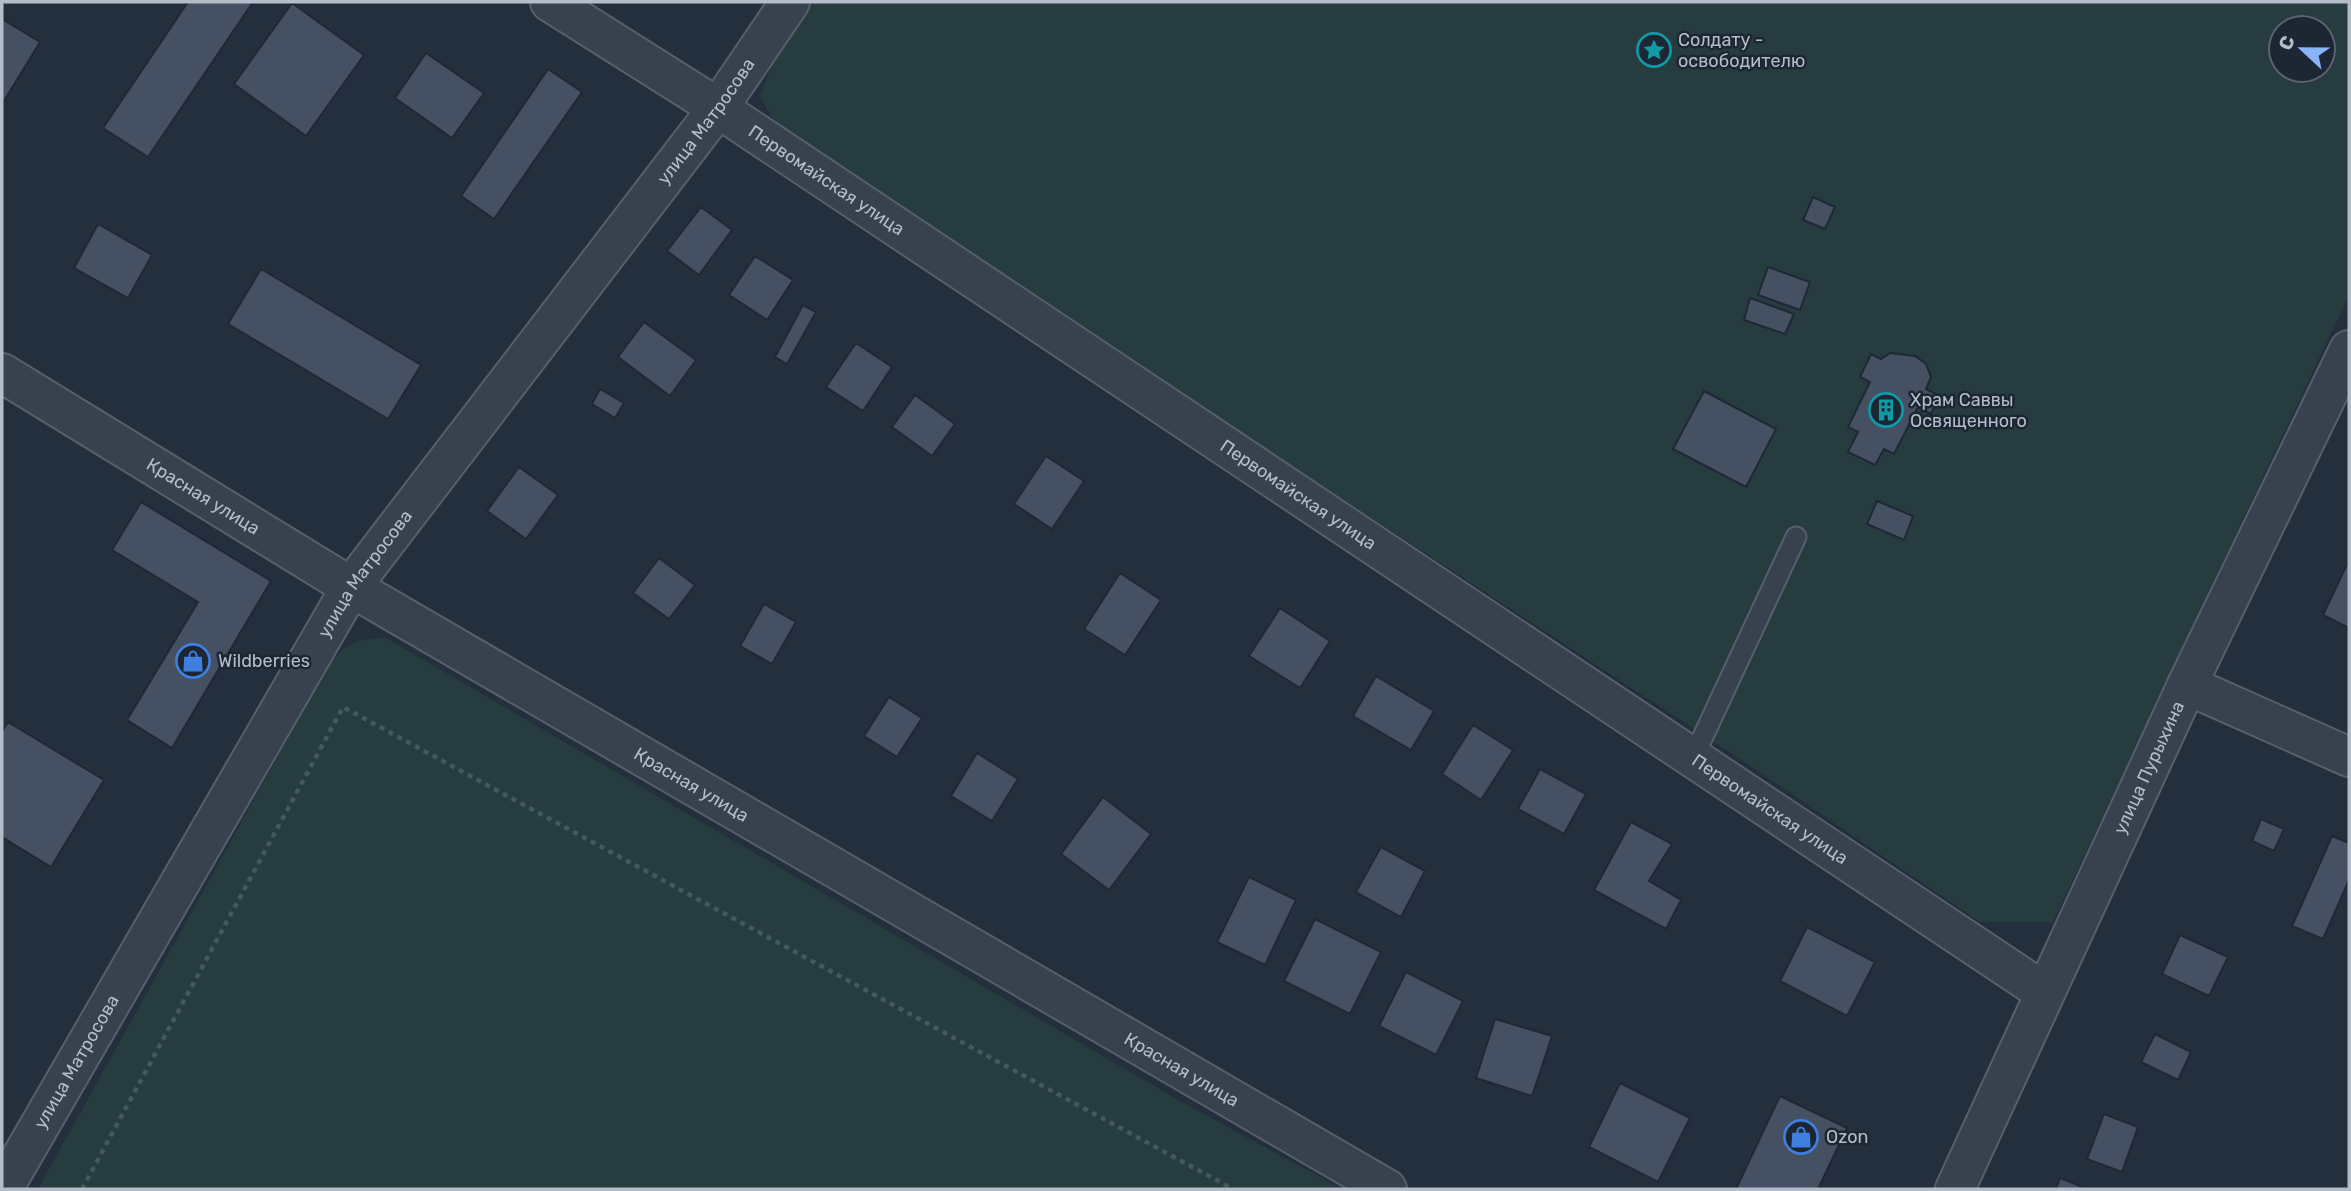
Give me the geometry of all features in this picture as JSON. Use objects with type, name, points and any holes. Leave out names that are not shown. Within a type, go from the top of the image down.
[{"type":"street","name":"Первомайская улица","points":[[550,2],[718,108],[2044,992]]},
{"type":"street","name":"улица Матросова","points":[[3,1189],[351,587],[718,108],[790,2]]},
{"type":"street","name":"улица Пурыхина","points":[[1955,1189],[2187,685],[2349,350]]},
{"type":"street","name":"Красная улица","points":[[2,373],[351,587],[1387,1189]]},
{"type":"street","points":[[2187,685],[2349,757]]},
{"type":"lane","points":[[1693,758],[1796,537]]},
{"type":"path","points":[[82,1189],[343,707],[1233,1189]]},
{"type":"green space","points":[[809,2],[2349,2],[2349,295],[2053,922],[1980,922],[1740,759],[779,130],[760,96],[776,53]]},
{"type":"green space","points":[[386,638],[1180,1101],[1342,1189],[38,1189],[328,666],[353,643]]},
{"type":"building","points":[[188,2],[253,2],[148,157],[103,128]]},
{"type":"building","points":[[292,3],[364,55],[306,136],[234,84]]},
{"type":"building","points":[[2,19],[40,42],[4,101],[2,100]]},
{"type":"building","points":[[426,53],[484,93],[452,138],[395,98]]},
{"type":"building","points":[[548,69],[582,92],[494,219],[461,196]]},
{"type":"building","points":[[1813,197],[1835,207],[1825,229],[1803,220]]},
{"type":"building","points":[[701,207],[732,230],[699,275],[667,251]]},
{"type":"building","points":[[98,224],[152,255],[128,298],[74,268]]},
{"type":"building","points":[[755,256],[793,280],[767,320],[729,295]]},
{"type":"building","points":[[1768,267],[1810,282],[1800,310],[1758,295]]},
{"type":"building","points":[[261,269],[421,365],[388,419],[228,324]]},
{"type":"building","points":[[1750,298],[1794,314],[1785,334],[1744,320]]},
{"type":"building","points":[[803,305],[816,312],[787,364],[775,357]]},
{"type":"building","points":[[644,322],[696,360],[670,396],[618,357]]},
{"type":"building","points":[[856,343],[892,367],[863,411],[826,387]]},
{"type":"building","name":"Храм Саввы Освященного","points":[[1890,353],[1915,356],[1926,364],[1931,377],[1926,389],[1939,396],[1931,414],[1918,407],[1894,454],[1884,449],[1875,465],[1848,452],[1858,432],[1848,427],[1870,382],[1860,377],[1871,354],[1881,359]]},
{"type":"building","points":[[600,389],[624,403],[615,418],[592,404]]},
{"type":"building","points":[[1704,391],[1776,429],[1746,487],[1673,449]]},
{"type":"building","points":[[915,395],[955,424],[932,456],[892,427]]},
{"type":"building","points":[[1046,456],[1084,481],[1052,529],[1014,504]]},
{"type":"building","points":[[519,467],[558,495],[526,539],[487,511]]},
{"type":"building","points":[[1877,501],[1913,516],[1904,540],[1867,524]]},
{"type":"building","name":"Wildberries","points":[[141,502],[271,581],[172,748],[127,720],[198,602],[112,550]]},
{"type":"building","points":[[659,558],[695,585],[669,619],[633,593]]},
{"type":"building","points":[[2349,560],[2349,628],[2323,615]]},
{"type":"building","points":[[1120,573],[1161,600],[1125,655],[1084,629]]},
{"type":"building","points":[[764,604],[796,622],[772,664],[740,646]]},
{"type":"building","points":[[1280,608],[1330,641],[1300,688],[1249,656]]},
{"type":"building","points":[[1376,676],[1434,711],[1411,750],[1353,716]]},
{"type":"building","points":[[889,697],[922,718],[897,757],[864,736]]},
{"type":"building","points":[[8,722],[104,780],[51,867],[2,837],[2,732]]},
{"type":"building","points":[[1473,725],[1513,750],[1481,800],[1442,774]]},
{"type":"building","points":[[977,753],[1018,779],[992,821],[951,796]]},
{"type":"building","points":[[1540,769],[1586,794],[1564,834],[1518,809]]},
{"type":"building","points":[[1103,797],[1151,834],[1109,890],[1061,854]]},
{"type":"building","points":[[2261,819],[2284,829],[2274,851],[2252,841]]},
{"type":"building","points":[[1631,822],[1672,844],[1649,881],[1681,900],[1666,929],[1594,890]]},
{"type":"building","points":[[2332,836],[2349,843],[2349,880],[2323,939],[2292,926]]},
{"type":"building","points":[[1381,847],[1425,871],[1401,917],[1356,892]]},
{"type":"building","points":[[1249,877],[1296,900],[1265,965],[1217,942]]},
{"type":"building","points":[[1315,919],[1381,952],[1350,1014],[1284,981]]},
{"type":"building","points":[[1807,927],[1875,962],[1847,1016],[1780,981]]},
{"type":"building","points":[[2180,935],[2228,957],[2209,996],[2162,974]]},
{"type":"building","points":[[1406,972],[1463,1001],[1436,1055],[1379,1026]]},
{"type":"building","points":[[1495,1019],[1552,1036],[1532,1096],[1476,1078]]},
{"type":"building","points":[[2155,1034],[2191,1052],[2178,1080],[2141,1062]]},
{"type":"building","points":[[1620,1083],[1690,1118],[1658,1182],[1589,1147]]},
{"type":"building","points":[[1780,1096],[1847,1128],[1818,1189],[1736,1189]]},
{"type":"building","points":[[2104,1114],[2138,1127],[2122,1172],[2087,1159]]},
{"type":"building","points":[[2060,1178],[2088,1189],[2056,1189]]},
{"type":"place","name":"Солдату - освободителю","points":[[1654,50]]},
{"type":"place","name":"Храм Саввы Освященного","points":[[1886,410]]},
{"type":"place","name":"Wildberries","points":[[193,661]]},
{"type":"place","name":"Ozon","points":[[1801,1137]]}]
